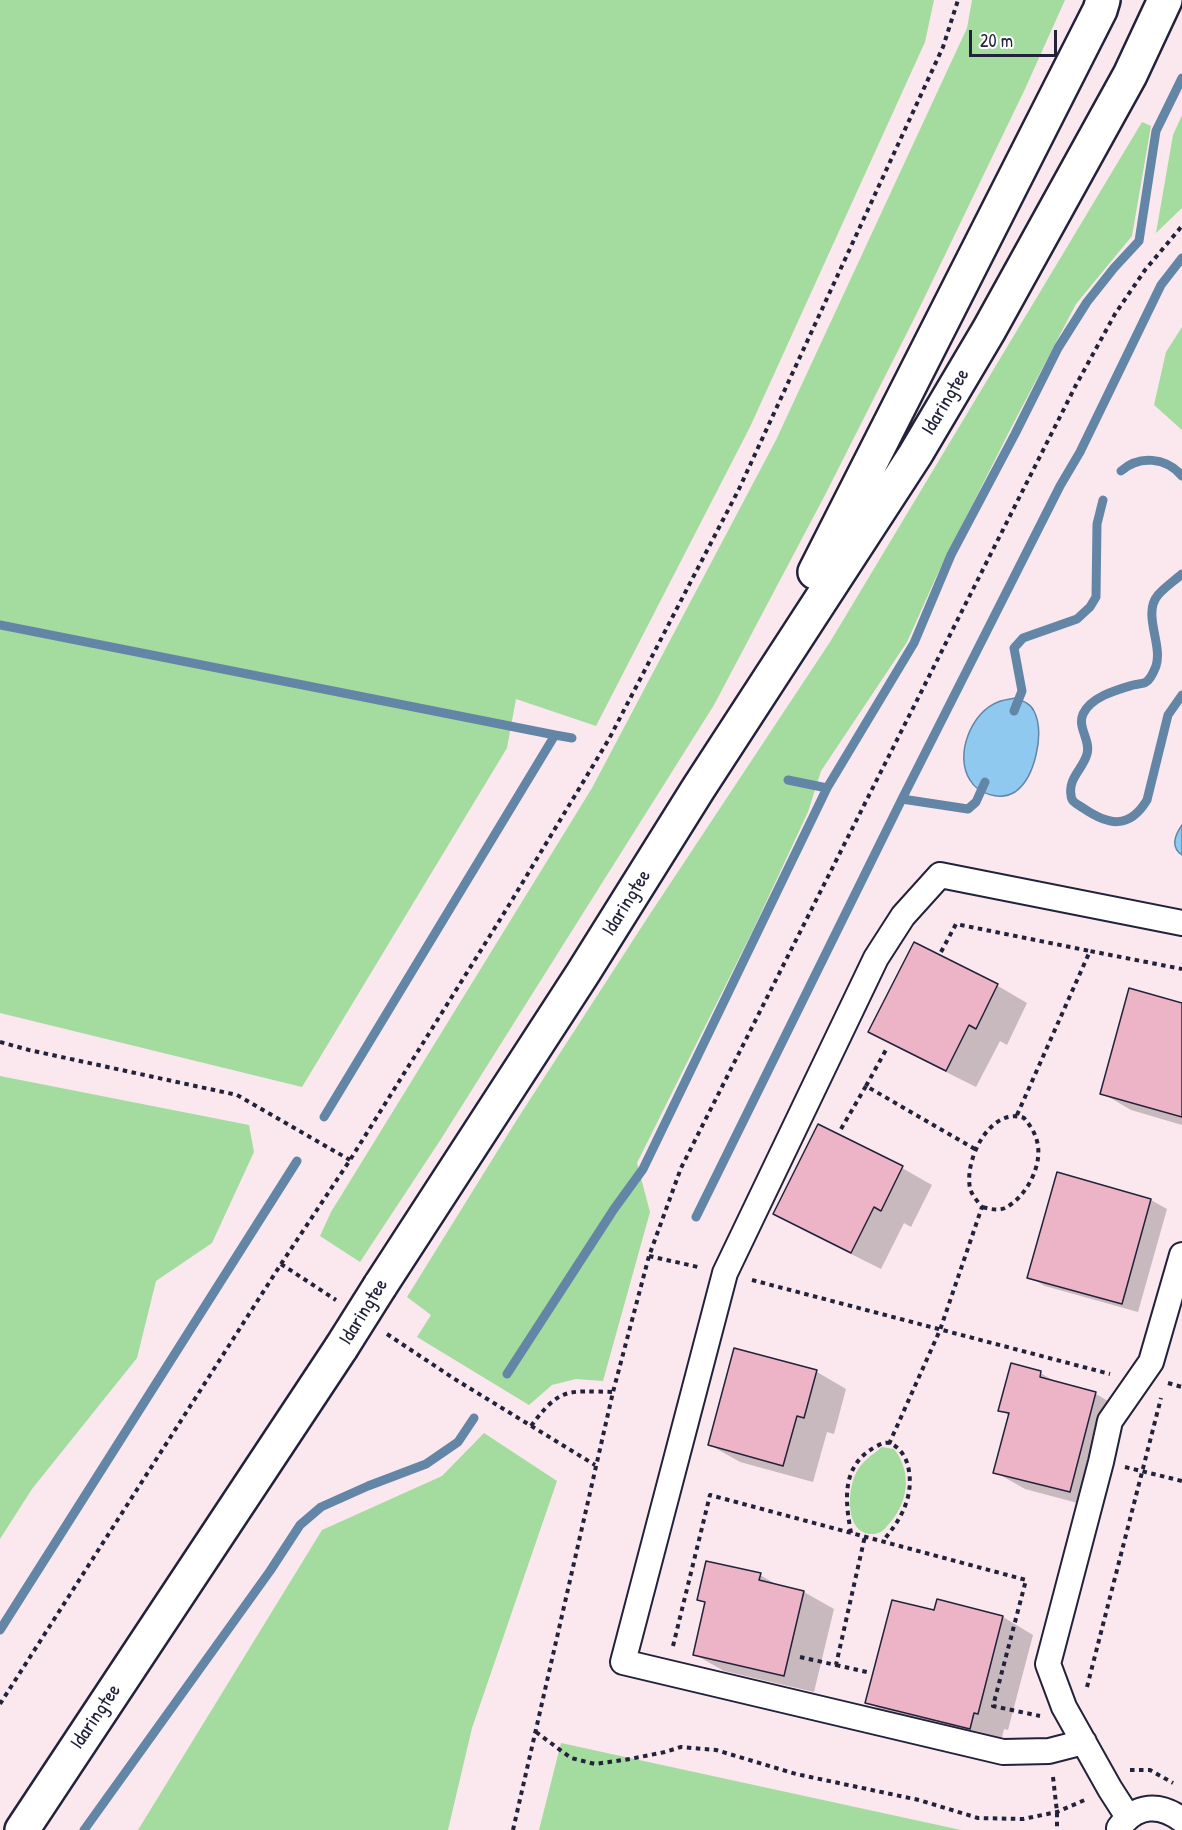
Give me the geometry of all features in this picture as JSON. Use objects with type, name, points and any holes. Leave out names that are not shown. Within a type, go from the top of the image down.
[{"type":"main road","name":"Idaringtee","points":[[699,789],[835,535],[1103,0]]},
{"type":"main road","name":"Idaringtee","points":[[22,1830],[341,1348],[915,455],[989,330],[1130,75],[1165,0]]},
{"type":"street","points":[[1084,1742],[1049,1751],[1003,1752],[623,1662],[725,1273],[876,958],[903,916],[940,875],[1182,923]]},
{"type":"street","points":[[1179,1812],[1150,1808],[1138,1811],[1123,1824],[1110,1789],[1064,1707],[1048,1664],[1110,1421],[1151,1362],[1182,1255]]},
{"type":"path","points":[[0,1704],[350,1160],[609,739],[739,489],[943,47],[958,0]]},
{"type":"path","points":[[513,1830],[613,1392],[649,1256],[681,1168],[1076,385],[1115,314],[1145,270],[1182,226]]},
{"type":"path","points":[[941,952],[956,924],[1182,969]]},
{"type":"path","points":[[1017,1115],[1090,951]]},
{"type":"path","points":[[0,1042],[237,1095],[350,1160]]},
{"type":"path","points":[[842,1129],[888,1048]]},
{"type":"path","points":[[866,1086],[975,1149]]},
{"type":"path","points":[[1017,1115],[1024,1118],[1037,1139],[1038,1154],[1034,1172],[1029,1184],[1018,1198],[1006,1207],[997,1210],[982,1208],[970,1189],[969,1170],[975,1149],[996,1123],[1004,1117],[1017,1115]]},
{"type":"path","points":[[889,1444],[940,1330],[982,1208]]},
{"type":"path","points":[[649,1256],[725,1273],[1116,1376],[1142,1377]]},
{"type":"path","points":[[282,1264],[339,1302]]},
{"type":"path","points":[[387,1334],[453,1378],[595,1465]]},
{"type":"path","points":[[531,1426],[547,1405],[564,1394],[575,1391],[613,1392]]},
{"type":"path","points":[[1084,1696],[1162,1393]]},
{"type":"path","points":[[851,1533],[846,1500],[850,1476],[857,1462],[869,1451],[884,1443],[889,1444],[902,1452],[907,1461],[910,1487],[908,1502],[897,1524],[883,1541]]},
{"type":"path","points":[[1101,1462],[1182,1481]]},
{"type":"path","points":[[667,1672],[710,1495],[1026,1580],[993,1706],[1043,1717]]},
{"type":"path","points":[[836,1665],[865,1536]]},
{"type":"path","points":[[800,1657],[867,1672]]},
{"type":"path","points":[[536,1732],[571,1758],[595,1764],[630,1759],[681,1747],[716,1750],[796,1774],[919,1800],[978,1818],[1023,1819],[1057,1812]]},
{"type":"path","points":[[1124,1764],[1131,1772],[1150,1770],[1182,1787]]},
{"type":"green space","points":[[0,0],[934,0],[925,42],[750,427],[596,726],[516,699],[507,748],[302,1087],[0,1013]]},
{"type":"green space","points":[[972,0],[1065,0],[1025,89],[916,315],[825,495],[714,705],[441,1139],[360,1262],[320,1236],[331,1212],[592,788],[776,440],[967,28]]},
{"type":"green space","points":[[1182,115],[1182,208],[1156,233],[1173,135]]},
{"type":"green space","points":[[1142,122],[1151,126],[1132,236],[1076,304],[938,573],[907,642],[821,771],[808,812],[753,930],[637,1163],[650,1212],[603,1381],[576,1379],[552,1385],[529,1405],[417,1337],[431,1315],[407,1297],[518,1118],[830,642]]},
{"type":"green space","points":[[1182,327],[1182,430],[1154,405],[1166,352]]},
{"type":"green space","points":[[0,1076],[249,1125],[254,1152],[212,1243],[156,1281],[137,1358],[32,1489],[0,1539]]},
{"type":"green space","points":[[484,1433],[557,1481],[472,1728],[448,1830],[138,1830],[322,1530],[442,1476]]},
{"type":"green space","points":[[882,1447],[894,1449],[900,1458],[906,1478],[906,1488],[895,1517],[883,1530],[873,1534],[864,1532],[853,1520],[851,1490],[858,1469]]},
{"type":"green space","points":[[561,1743],[961,1830],[539,1830]]},
{"type":"water","points":[[1016,698],[1033,709],[1037,720],[1038,743],[1033,766],[1028,777],[1015,792],[1003,796],[990,795],[978,789],[970,780],[964,759],[965,747],[973,725],[988,707]]},
{"type":"water","points":[[1182,825],[1182,855],[1176,848],[1175,841]]},
{"type":"building","points":[[914,942],[998,984],[976,1029],[969,1025],[946,1071],[868,1032]]},
{"type":"building","points":[[1129,988],[1182,1003],[1182,1117],[1100,1094]]},
{"type":"building","points":[[818,1124],[903,1166],[881,1211],[874,1207],[851,1253],[773,1214]]},
{"type":"building","points":[[1057,1172],[1151,1199],[1122,1304],[1027,1278]]},
{"type":"building","points":[[734,1348],[817,1370],[804,1418],[797,1416],[783,1466],[708,1445]]},
{"type":"building","points":[[1011,1363],[1041,1371],[1040,1377],[1096,1392],[1070,1492],[993,1473],[1009,1413],[998,1411]]},
{"type":"building","points":[[706,1561],[761,1573],[759,1580],[804,1591],[784,1676],[693,1655],[705,1602],[697,1600]]},
{"type":"building","points":[[937,1599],[1003,1616],[978,1714],[974,1713],[970,1729],[865,1703],[892,1600],[934,1610]]},
{"type":"waterway","points":[[507,1374],[614,1209],[643,1169],[827,788],[914,643],[951,555],[1058,348],[1087,302],[1139,241],[1156,131],[1182,78]]},
{"type":"waterway","points":[[696,1217],[902,799],[1060,486],[1080,452],[1161,285],[1182,258]]},
{"type":"waterway","points":[[1121,471],[1136,462],[1152,460],[1168,465],[1182,476]]},
{"type":"waterway","points":[[1014,711],[1022,691],[1014,648],[1023,638],[1077,619],[1090,607],[1096,597],[1097,524],[1103,500]]},
{"type":"waterway","points":[[1182,574],[1158,595],[1154,603],[1152,620],[1157,657],[1151,677],[1145,683],[1105,695],[1092,703],[1083,714],[1082,724],[1088,749],[1072,784],[1073,801],[1092,814],[1109,821],[1125,820],[1140,810],[1147,800],[1168,715],[1182,695]]},
{"type":"waterway","points":[[0,625],[555,735]]},
{"type":"waterway","points":[[324,1117],[555,735],[572,738]]},
{"type":"waterway","points":[[788,780],[827,788]]},
{"type":"waterway","points":[[902,799],[968,809],[976,802],[985,782]]},
{"type":"waterway","points":[[0,1630],[297,1161]]},
{"type":"waterway","points":[[84,1830],[270,1571],[300,1525],[321,1507],[426,1464],[458,1442],[474,1418]]}]
